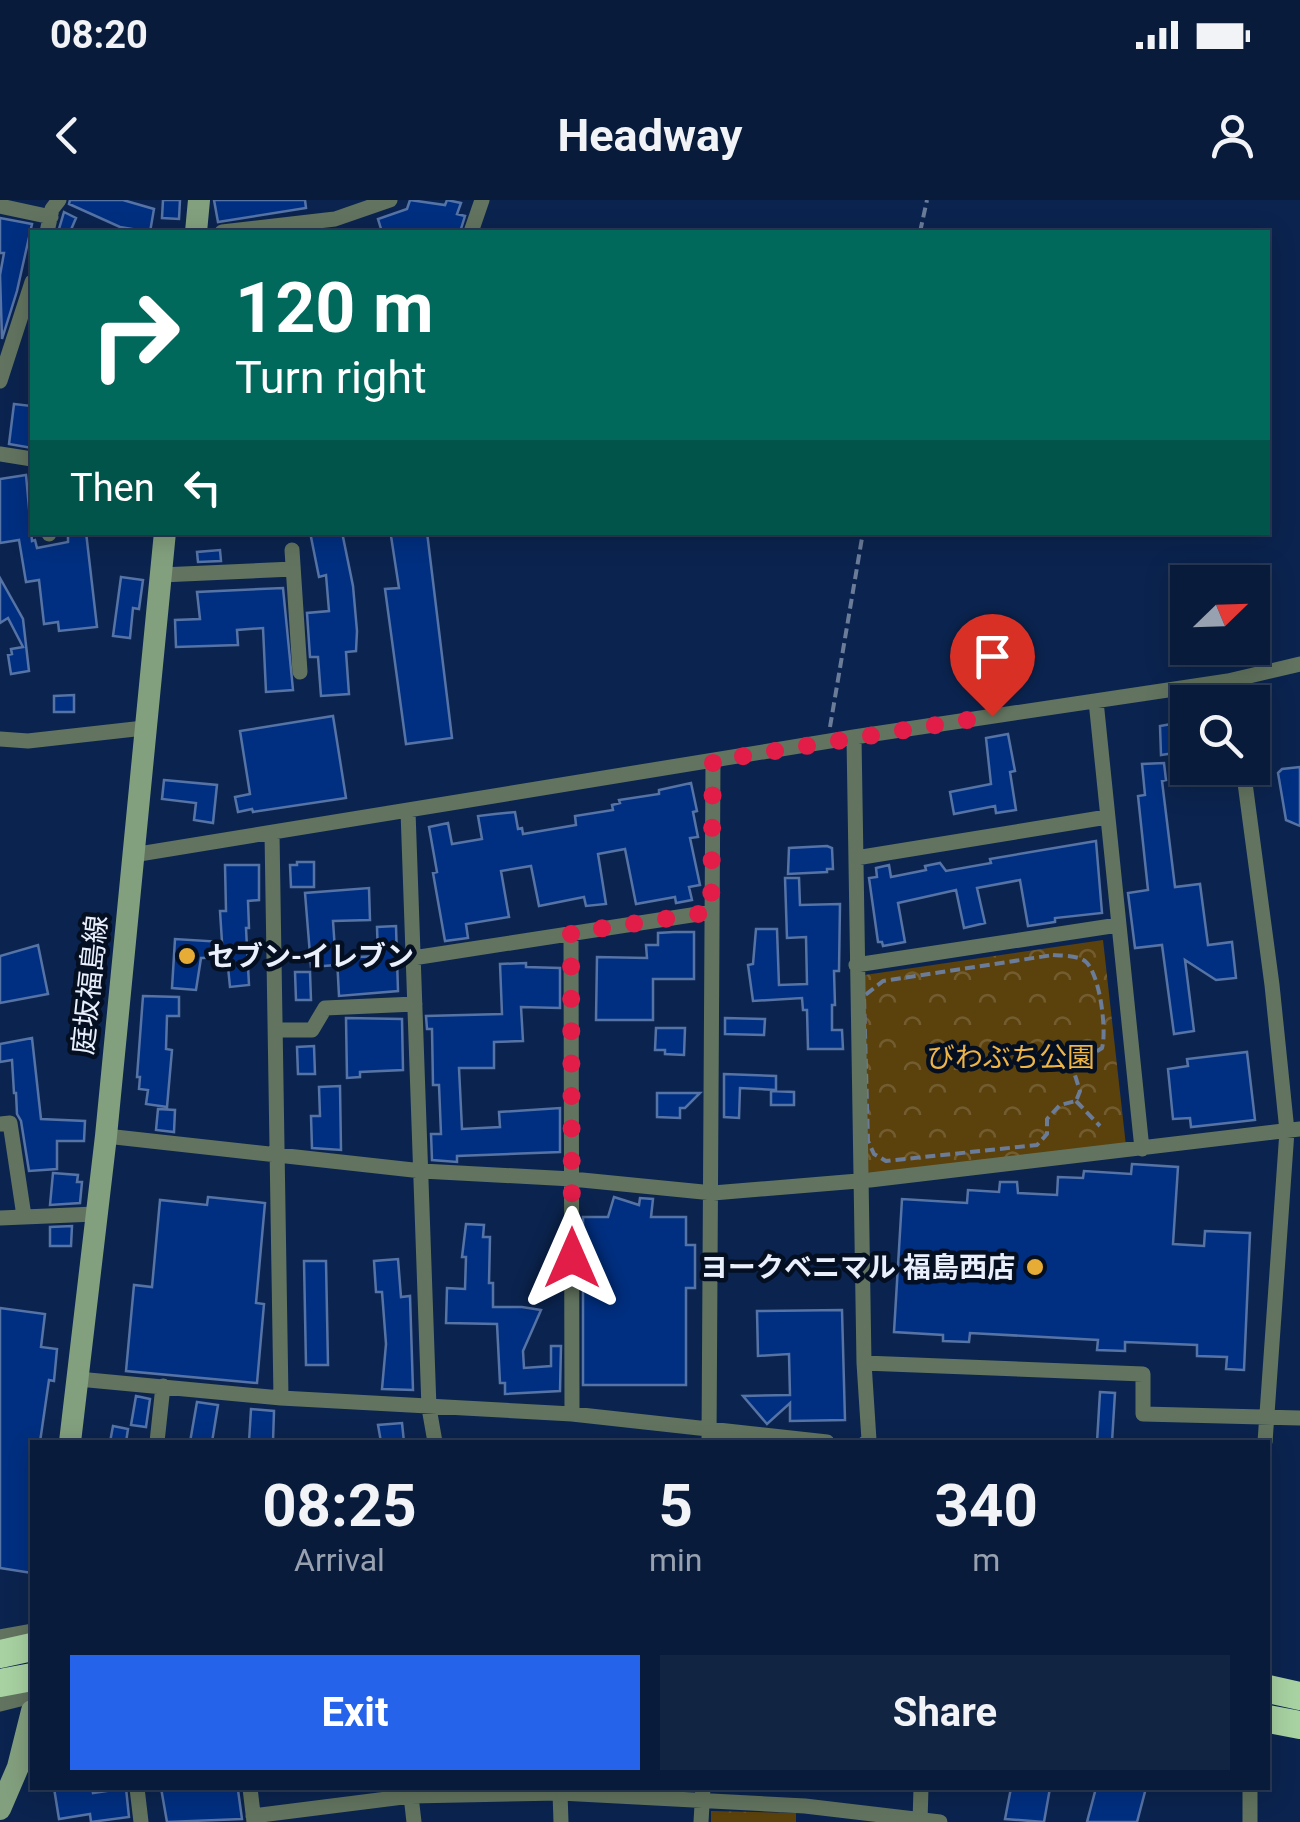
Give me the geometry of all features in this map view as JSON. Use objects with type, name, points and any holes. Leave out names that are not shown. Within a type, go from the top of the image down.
[{"type":"highway","points":[[0,1654],[30,1648]]},
{"type":"highway","points":[[0,1683],[30,1677]]},
{"type":"highway","points":[[1270,1689],[1300,1696]]},
{"type":"highway","points":[[1270,1718],[1300,1725]]},
{"type":"main road","points":[[196,230],[199,200]]},
{"type":"main road","name":"庭坂福島線","points":[[70,1440],[106,1136],[165,535]]},
{"type":"main road","points":[[0,1808],[18,1767],[30,1719]]},
{"type":"street","points":[[0,206],[49,225],[59,200]]},
{"type":"street","points":[[239,230],[334,219],[352,208],[390,200]]},
{"type":"street","points":[[472,230],[482,200]]},
{"type":"street","points":[[0,381],[8,328],[30,286]]},
{"type":"street","points":[[0,454],[30,459]]},
{"type":"street","points":[[292,550],[300,672]]},
{"type":"street","points":[[161,576],[293,569]]},
{"type":"street","points":[[134,856],[854,737],[1228,681],[1300,664]]},
{"type":"street","points":[[1228,681],[1229,685]]},
{"type":"street","points":[[1096,701],[1142,1149]]},
{"type":"street","points":[[0,740],[28,742],[144,728]]},
{"type":"street","points":[[854,737],[864,1363],[869,1440]]},
{"type":"street","points":[[709,1436],[713,761]]},
{"type":"street","points":[[1245,785],[1293,1130],[1266,1440]]},
{"type":"street","points":[[408,811],[429,1408],[435,1440]]},
{"type":"street","points":[[856,858],[1107,817]]},
{"type":"street","points":[[272,834],[281,1398]]},
{"type":"street","points":[[413,958],[711,912]]},
{"type":"street","points":[[856,965],[1118,925]]},
{"type":"street","points":[[571,933],[572,1414]]},
{"type":"street","points":[[276,1030],[312,1030],[325,1008],[415,1004]]},
{"type":"street","points":[[0,1124],[10,1123],[24,1216]]},
{"type":"street","points":[[106,1136],[280,1158],[712,1193],[862,1180],[1293,1130]]},
{"type":"street","points":[[0,1218],[95,1214]]},
{"type":"street","points":[[864,1363],[1143,1374],[1143,1414],[1300,1418]]},
{"type":"street","points":[[78,1379],[281,1398],[572,1414],[709,1436],[788,1440]]},
{"type":"street","points":[[156,1440],[163,1386]]},
{"type":"street","points":[[0,1637],[30,1631]]},
{"type":"street","points":[[0,1704],[30,1696]]},
{"type":"street","points":[[137,1790],[142,1822]]},
{"type":"street","points":[[250,1790],[253,1819],[471,1790],[702,1795],[805,1814],[940,1822]]},
{"type":"street","points":[[920,1820],[921,1790]]},
{"type":"street","points":[[1250,1790],[1250,1822]]},
{"type":"street","points":[[560,1793],[561,1822]]},
{"type":"street","points":[[701,1822],[702,1795]]},
{"type":"street","points":[[411,1796],[414,1822]]},
{"type":"path","points":[[920,230],[928,200]]},
{"type":"path","points":[[828,742],[862,535]]},
{"type":"path","points":[[1053,954],[1088,962],[1095,973],[1105,1038],[1102,1048],[1079,1063],[1074,1072],[1080,1091],[1076,1101],[1060,1104],[1047,1119],[1046,1134],[1037,1145],[886,1161],[874,1154],[868,1140],[864,996],[882,981],[1053,954]]},
{"type":"path","points":[[1076,1101],[1100,1126]]},
{"type":"green space","name":"びわぶち公園","points":[[1103,940],[1126,1146],[864,1178],[858,976]]},
{"type":"green space","points":[[711,1811],[796,1813],[796,1822],[711,1822]]},
{"type":"building","points":[[70,200],[123,200],[154,209],[150,230],[120,227],[69,204]]},
{"type":"building","points":[[163,200],[180,200],[179,219],[162,218]]},
{"type":"building","points":[[214,200],[305,200],[306,208],[218,222]]},
{"type":"building","points":[[410,200],[445,205],[447,200],[461,203],[457,214],[465,216],[461,230],[381,230],[378,219],[407,209]]},
{"type":"building","points":[[64,212],[76,218],[71,230],[59,229]]},
{"type":"building","points":[[0,218],[32,224],[2,339],[0,275],[4,253],[0,253]]},
{"type":"building","points":[[14,404],[30,406],[30,448],[9,444]]},
{"type":"building","points":[[26,475],[30,535],[37,548],[68,542],[68,535],[86,535],[97,627],[59,631],[58,622],[44,624],[39,580],[26,582],[19,540],[0,543],[0,479]]},
{"type":"building","points":[[311,535],[343,535],[357,631],[356,651],[346,652],[349,694],[321,696],[318,657],[310,657],[307,613],[329,611],[326,575],[319,577]]},
{"type":"building","points":[[427,535],[452,738],[406,744],[385,589],[399,588],[391,536]]},
{"type":"building","points":[[220,550],[221,561],[198,562],[197,552]]},
{"type":"building","points":[[121,577],[143,580],[139,609],[133,608],[130,638],[113,636]]},
{"type":"building","points":[[0,578],[23,619],[29,671],[11,674],[8,655],[12,654],[11,649],[23,647],[8,618],[0,623]]},
{"type":"building","points":[[283,588],[293,690],[266,692],[263,628],[237,630],[238,645],[176,647],[175,620],[200,619],[197,592]]},
{"type":"building","points":[[74,695],[74,712],[54,712],[54,696]]},
{"type":"building","points":[[333,716],[346,798],[238,812],[235,797],[250,794],[240,731]]},
{"type":"building","points":[[1170,724],[1170,754],[1161,755],[1160,726]]},
{"type":"building","points":[[1008,734],[1015,771],[1010,772],[1016,810],[996,813],[995,806],[954,814],[950,792],[991,784],[986,738]]},
{"type":"building","points":[[1164,763],[1166,780],[1162,781],[1175,887],[1200,884],[1208,945],[1232,942],[1236,978],[1216,980],[1185,960],[1194,1031],[1174,1034],[1162,945],[1135,948],[1128,893],[1148,890],[1138,796],[1145,795],[1142,764]]},
{"type":"building","points":[[1300,767],[1300,826],[1286,820],[1278,773]]},
{"type":"building","points":[[164,780],[217,785],[213,823],[194,820],[196,803],[162,799]]},
{"type":"building","points":[[691,783],[698,837],[690,838],[700,885],[689,887],[692,900],[676,903],[675,897],[636,904],[625,849],[598,854],[606,904],[586,906],[584,897],[539,906],[531,866],[501,871],[509,917],[466,924],[468,938],[445,941],[429,827],[448,823],[452,844],[482,839],[478,816],[515,812],[523,834],[576,825],[575,816],[613,810],[612,805],[620,803],[619,800],[659,794],[659,790]]},
{"type":"building","points":[[1096,841],[1102,913],[1055,918],[1055,922],[1028,926],[1020,880],[977,888],[985,923],[964,928],[956,890],[898,903],[905,942],[883,946],[878,942],[869,878],[877,877],[876,868],[889,865],[891,877],[940,863],[946,871],[991,863],[990,859]]},
{"type":"building","points":[[789,848],[832,848],[833,869],[788,874]]},
{"type":"building","points":[[314,862],[314,887],[291,887],[290,865]]},
{"type":"building","points":[[225,865],[259,865],[259,900],[248,901],[249,985],[230,987],[227,957],[201,958],[196,990],[172,988],[175,939],[222,942],[220,911],[226,911]]},
{"type":"building","points":[[785,878],[799,878],[800,905],[840,904],[839,971],[834,971],[832,1030],[842,1030],[843,1049],[808,1049],[807,1010],[803,1010],[802,998],[753,1001],[748,965],[753,964],[756,929],[777,929],[779,985],[807,984],[806,937],[787,938]]},
{"type":"building","points":[[369,888],[370,920],[333,921],[336,965],[311,967],[305,893]]},
{"type":"building","points":[[396,926],[398,991],[339,996],[337,958],[378,956],[377,927]]},
{"type":"building","points":[[694,932],[694,979],[653,979],[653,1020],[596,1020],[597,957],[647,958],[646,945],[658,945],[658,933]]},
{"type":"building","points":[[38,945],[48,994],[0,1003],[0,956]]},
{"type":"building","points":[[526,963],[526,967],[560,968],[560,1008],[521,1007],[523,1041],[494,1042],[494,1068],[459,1068],[462,1129],[500,1127],[499,1112],[560,1108],[560,1152],[457,1156],[457,1162],[432,1160],[431,1134],[441,1134],[439,1085],[433,1085],[432,1029],[427,1029],[426,1016],[502,1014],[500,964]]},
{"type":"building","points":[[295,972],[310,972],[311,1000],[296,1000]]},
{"type":"building","points":[[143,996],[179,997],[179,1016],[167,1016],[166,1049],[172,1050],[167,1107],[146,1104],[148,1090],[139,1089]]},
{"type":"building","points":[[346,1018],[402,1019],[403,1070],[360,1072],[360,1077],[347,1078]]},
{"type":"building","points":[[725,1018],[765,1019],[764,1035],[725,1034]]},
{"type":"building","points":[[656,1028],[685,1028],[684,1055],[655,1050]]},
{"type":"building","points":[[32,1038],[41,1119],[85,1121],[84,1141],[57,1141],[57,1169],[29,1171],[17,1114],[12,1060],[0,1062],[0,1044]]},
{"type":"building","points":[[314,1046],[315,1074],[298,1074],[297,1047]]},
{"type":"building","points":[[1247,1052],[1255,1120],[1191,1127],[1190,1118],[1173,1119],[1168,1069],[1188,1066],[1187,1059]]},
{"type":"building","points":[[724,1074],[776,1076],[776,1090],[740,1088],[739,1118],[724,1117]]},
{"type":"building","points":[[340,1086],[341,1150],[312,1148],[311,1116],[320,1116],[319,1087]]},
{"type":"building","points":[[771,1091],[794,1092],[794,1105],[771,1105]]},
{"type":"building","points":[[657,1093],[700,1093],[680,1108],[680,1118],[657,1117]]},
{"type":"building","points":[[158,1109],[175,1110],[174,1132],[156,1130]]},
{"type":"building","name":"ヨークベニマル 福島西店","points":[[1132,1164],[1178,1167],[1173,1244],[1204,1246],[1205,1231],[1250,1233],[1244,1370],[1226,1369],[1227,1357],[1197,1356],[1197,1345],[1125,1342],[1125,1351],[1097,1350],[1098,1340],[970,1333],[969,1342],[943,1341],[943,1335],[894,1332],[902,1199],[967,1203],[968,1190],[999,1192],[1000,1182],[1017,1182],[1018,1193],[1057,1195],[1058,1177],[1083,1178],[1084,1171],[1131,1174]]},
{"type":"building","points":[[53,1173],[78,1175],[77,1182],[82,1182],[80,1203],[50,1205]]},
{"type":"building","points":[[208,1197],[265,1203],[256,1303],[264,1304],[257,1383],[126,1371],[134,1285],[152,1287],[160,1200],[207,1205]]},
{"type":"building","points":[[614,1197],[639,1205],[640,1198],[653,1199],[651,1217],[686,1217],[686,1245],[695,1245],[695,1288],[686,1288],[686,1385],[583,1385],[583,1217],[608,1217]]},
{"type":"building","points":[[466,1224],[484,1225],[483,1237],[490,1237],[493,1307],[541,1310],[523,1351],[524,1368],[551,1366],[551,1346],[561,1346],[560,1391],[505,1394],[505,1383],[500,1383],[497,1324],[446,1323],[447,1288],[465,1289],[466,1257],[462,1257]]},
{"type":"building","points":[[72,1226],[71,1246],[50,1246],[50,1227]]},
{"type":"building","points":[[398,1259],[401,1297],[410,1296],[413,1390],[382,1389],[386,1344],[382,1292],[376,1292],[374,1261]]},
{"type":"building","points":[[304,1261],[326,1261],[328,1365],[306,1365]]},
{"type":"building","points":[[0,1308],[45,1314],[41,1347],[57,1349],[40,1440],[30,1440],[30,1573],[0,1568]]},
{"type":"building","points":[[842,1310],[845,1420],[790,1421],[790,1403],[767,1424],[743,1396],[790,1395],[789,1354],[758,1356],[757,1311]]},
{"type":"building","points":[[1100,1392],[1115,1393],[1112,1440],[1097,1440]]},
{"type":"building","points":[[136,1396],[150,1399],[146,1427],[131,1425]]},
{"type":"building","points":[[197,1402],[218,1405],[212,1440],[190,1440]]},
{"type":"building","points":[[251,1409],[274,1411],[273,1440],[249,1440]]},
{"type":"building","points":[[402,1423],[404,1440],[381,1440],[378,1425]]},
{"type":"building","points":[[113,1426],[128,1429],[126,1440],[110,1440]]},
{"type":"building","points":[[54,1790],[126,1790],[129,1817],[91,1822],[90,1814],[59,1819]]},
{"type":"building","points":[[161,1790],[238,1790],[242,1819],[167,1822]]},
{"type":"building","points":[[1011,1790],[1050,1790],[1044,1822],[1005,1819]]},
{"type":"building","points":[[1095,1790],[1145,1790],[1137,1822],[1087,1822]]},
{"type":"place","name":"セブン-イレブン","points":[[187,956]]},
{"type":"place","name":"ヨークベニマル 福島西店","points":[[1035,1267]]},
{"type":"route","points":[[572,1258],[571,933],[711,912],[713,761],[992,716]]}]
